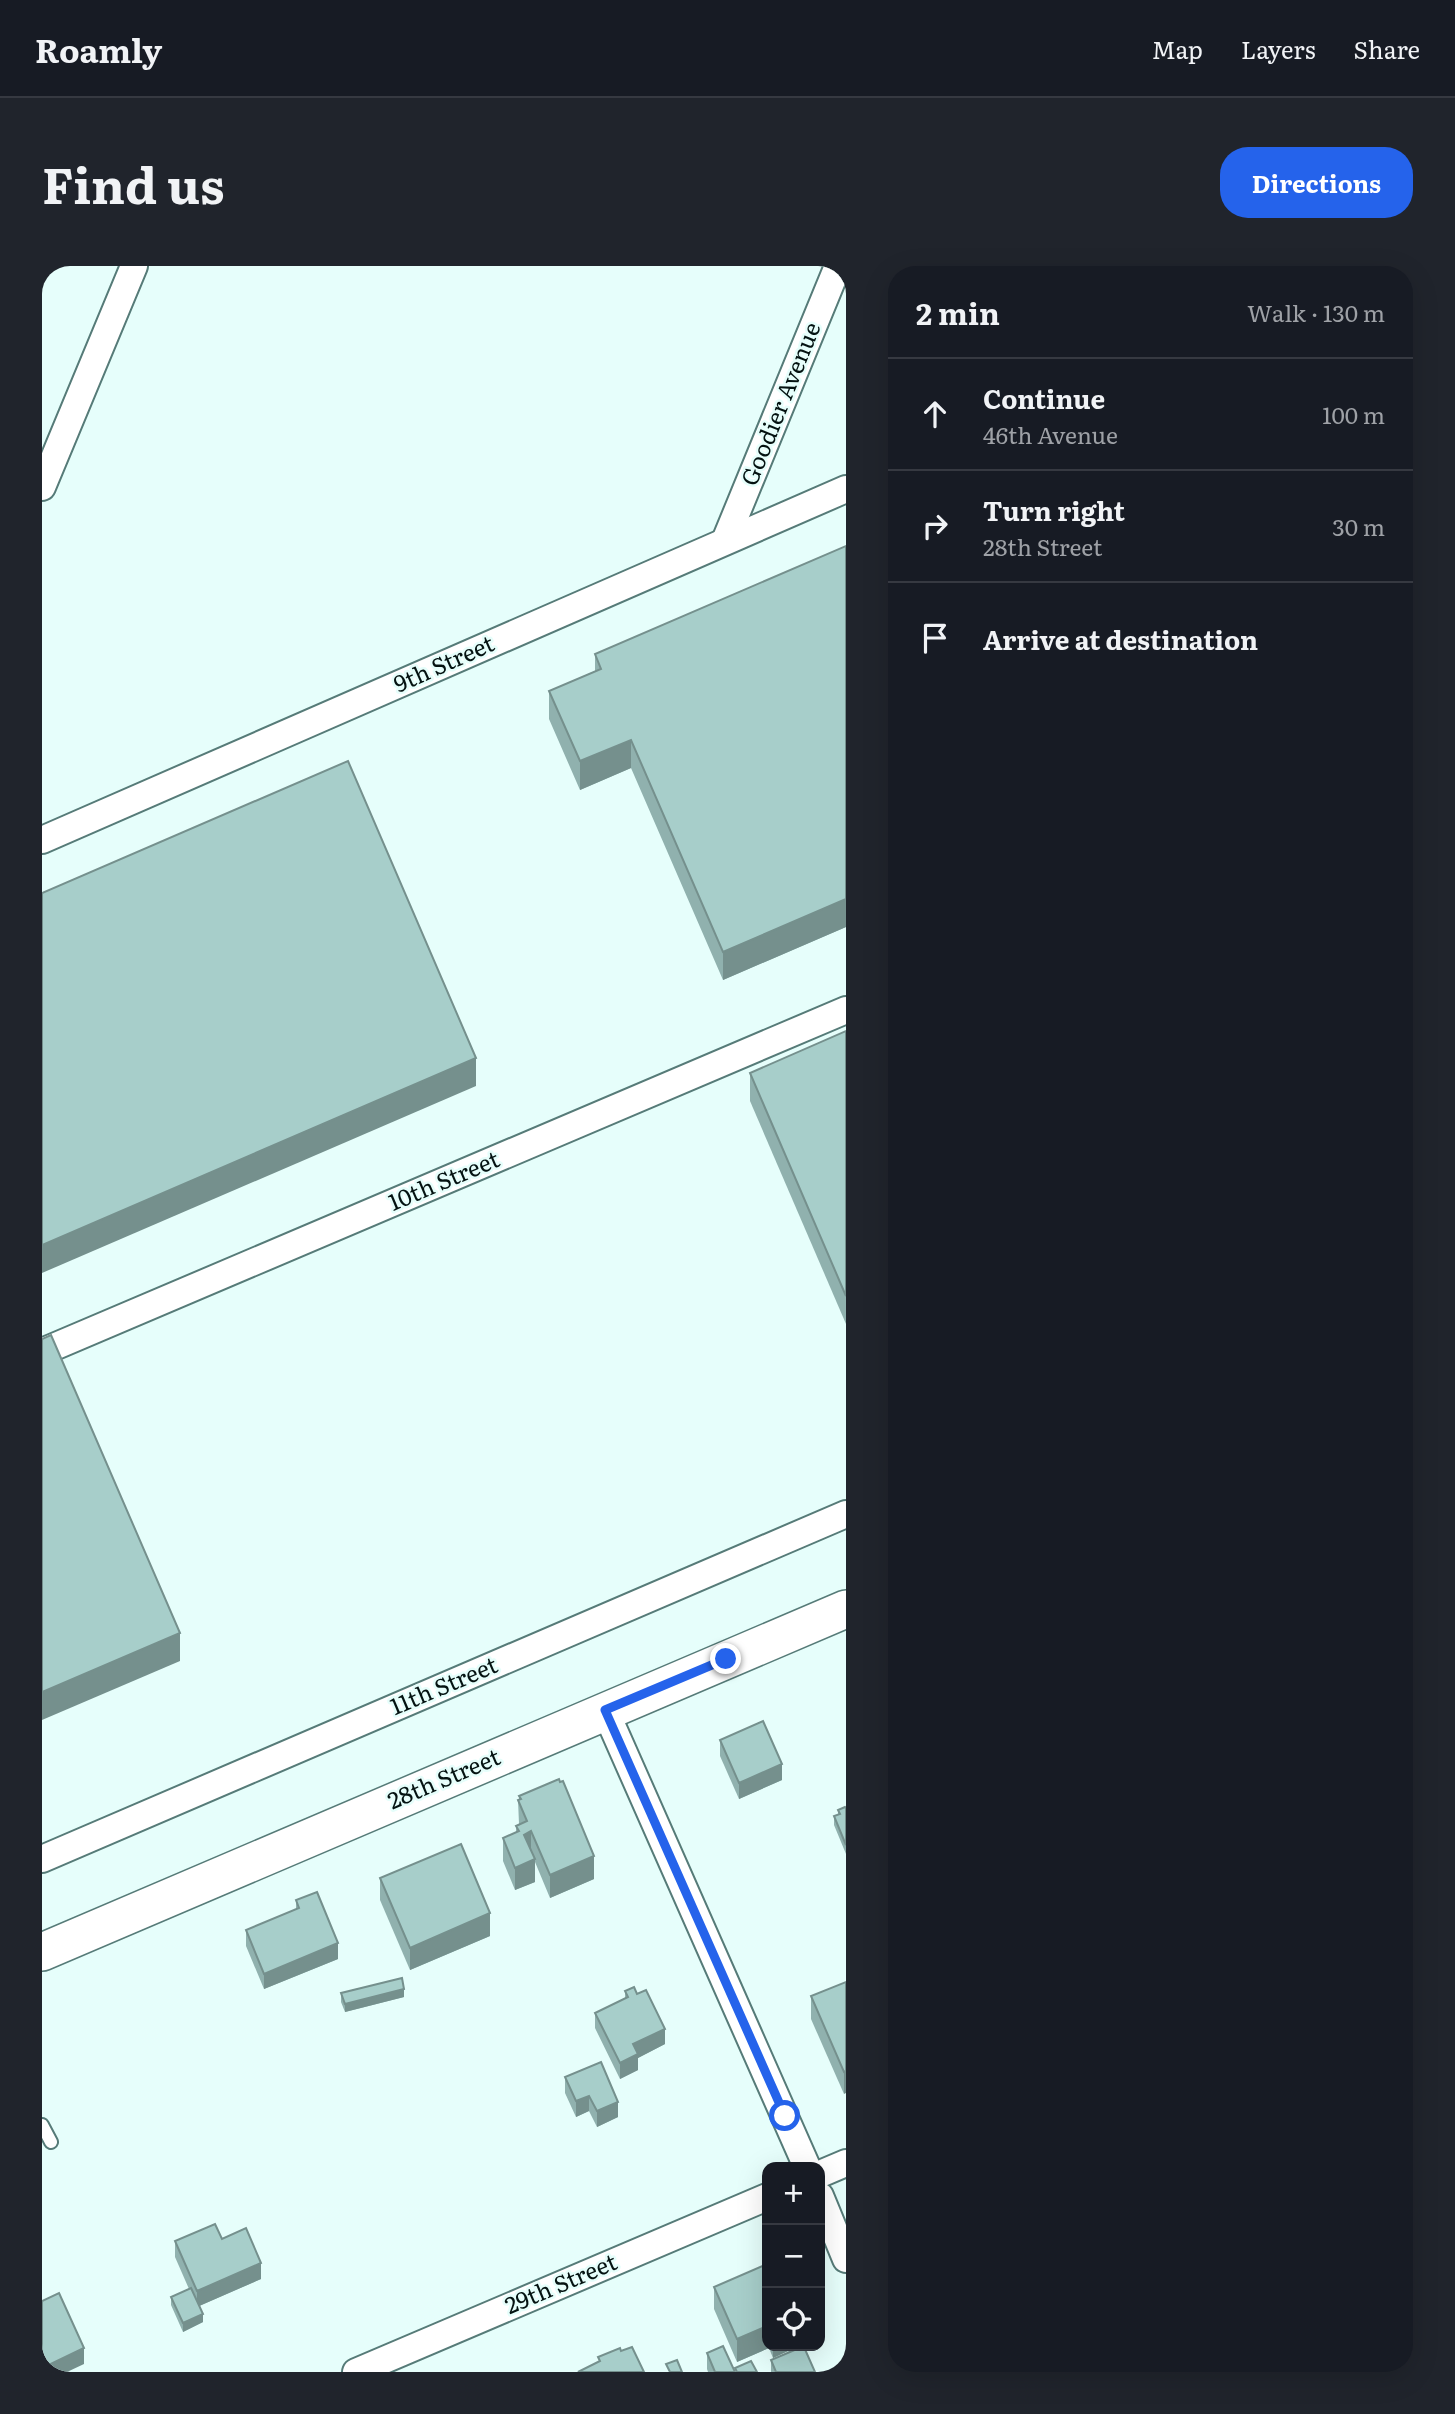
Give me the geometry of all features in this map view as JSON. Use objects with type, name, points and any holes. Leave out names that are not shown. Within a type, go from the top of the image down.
[{"type":"main road","name":"28th Street","points":[[42,1952],[846,1609]]},
{"type":"street","points":[[42,487],[134,266]]},
{"type":"street","name":"Goodier Avenue","points":[[725,541],[838,266]]},
{"type":"street","name":"9th Street","points":[[42,840],[846,489]]},
{"type":"street","name":"10th Street","points":[[42,1352],[846,1010]]},
{"type":"street","name":"11th Street","points":[[42,1859],[846,1514]]},
{"type":"street","points":[[605,1710],[805,2162]]},
{"type":"street","points":[[825,2172],[846,2163]]},
{"type":"street","name":"29th Street","points":[[356,2372],[762,2198]]},
{"type":"street","points":[[825,2208],[846,2259]]},
{"type":"lane","points":[[42,2125],[51,2143]]},
{"type":"building","points":[[846,546],[846,899],[723,952],[631,740],[580,761],[549,691],[601,669],[595,654]]},
{"type":"building","points":[[348,761],[476,1058],[42,1245],[42,893]]},
{"type":"building","points":[[846,1031],[846,1296],[750,1073]]},
{"type":"building","points":[[51,1335],[180,1633],[42,1692],[42,1339]]},
{"type":"building","points":[[763,1721],[782,1764],[739,1783],[720,1740]]},
{"type":"building","points":[[559,1779],[560,1782],[563,1781],[594,1856],[550,1875],[531,1831],[524,1835],[535,1859],[515,1868],[503,1838],[519,1831],[516,1826],[527,1821],[518,1800],[521,1799],[519,1796]]},
{"type":"building","points":[[845,1807],[846,1845],[834,1816],[840,1814],[838,1810]]},
{"type":"building","points":[[461,1844],[490,1913],[410,1948],[380,1878]]},
{"type":"building","points":[[317,1892],[338,1943],[264,1974],[246,1930],[299,1908],[296,1900]]},
{"type":"building","points":[[402,1978],[404,1989],[345,2004],[341,1993]]},
{"type":"building","points":[[846,1982],[846,2071],[844,2072],[811,1996]]},
{"type":"building","points":[[634,1987],[637,1994],[646,1990],[665,2029],[633,2044],[638,2054],[620,2063],[595,2013],[628,1997],[625,1991]]},
{"type":"building","points":[[601,2062],[618,2102],[597,2111],[589,2096],[576,2101],[565,2077]]},
{"type":"building","points":[[215,2224],[222,2239],[246,2228],[261,2263],[197,2291],[175,2241]]},
{"type":"building","points":[[762,2266],[762,2328],[737,2339],[714,2287]]},
{"type":"building","points":[[191,2288],[203,2314],[183,2323],[171,2297]]},
{"type":"building","points":[[59,2293],[84,2348],[42,2368],[42,2301]]},
{"type":"building","points":[[723,2346],[735,2372],[715,2372],[707,2353]]},
{"type":"building","points":[[632,2347],[644,2372],[578,2372],[600,2361],[598,2357],[620,2348],[621,2351]]},
{"type":"building","points":[[792,2351],[806,2351],[815,2372],[776,2372],[771,2360]]},
{"type":"building","points":[[677,2360],[682,2372],[670,2372],[666,2364]]},
{"type":"building","points":[[751,2361],[757,2372],[737,2372],[735,2368]]},
{"type":"route","points":[[726,1659],[605,1710],[785,2116]]}]
